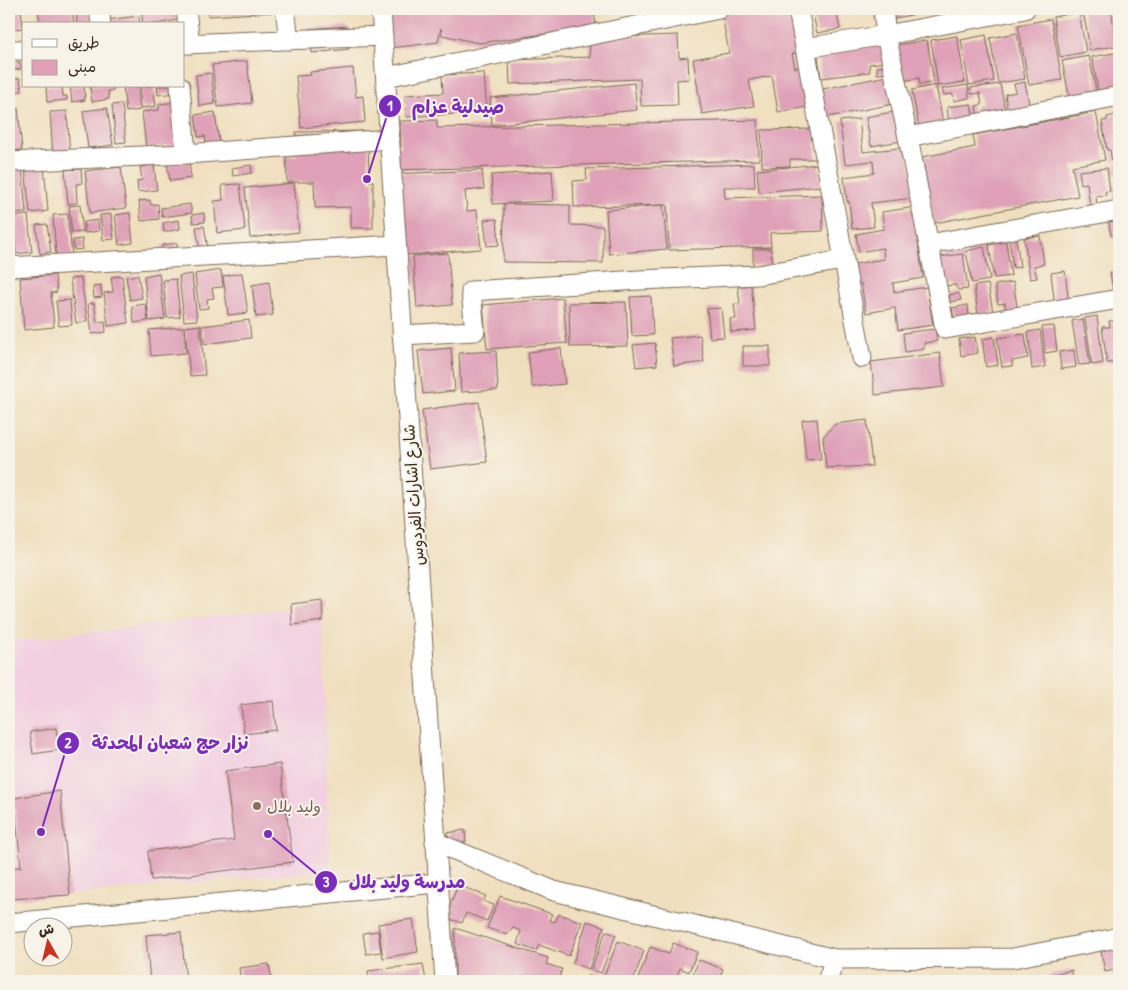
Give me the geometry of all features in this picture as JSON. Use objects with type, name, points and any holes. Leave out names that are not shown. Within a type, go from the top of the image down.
[{"type":"street","points":[[99,9],[101,22]]},
{"type":"street","points":[[186,9],[187,44],[383,36]]},
{"type":"street","points":[[285,9],[289,40]]},
{"type":"street","name":"شارع اشارات الفردوس","points":[[381,9],[445,981]]},
{"type":"street","points":[[386,77],[719,9]]},
{"type":"street","points":[[798,9],[862,358]]},
{"type":"street","points":[[883,9],[886,35],[908,136],[945,330],[1119,299]]},
{"type":"street","points":[[805,48],[1025,9]]},
{"type":"street","points":[[9,50],[22,50]]},
{"type":"street","points":[[180,88],[186,154]]},
{"type":"street","points":[[908,136],[1119,96]]},
{"type":"street","points":[[9,162],[186,154],[390,139]]},
{"type":"street","points":[[929,244],[1119,210]]},
{"type":"street","points":[[9,267],[396,245]]},
{"type":"street","points":[[402,335],[475,331],[471,291],[639,280],[758,275],[843,260]]},
{"type":"street","points":[[435,842],[554,891],[835,959],[1013,958],[1119,936]]},
{"type":"street","points":[[9,923],[438,883]]},
{"type":"street","points":[[827,981],[835,959]]},
{"type":"shaded area","points":[[322,604],[330,870],[9,900],[9,642]]},
{"type":"building","points":[[9,9],[21,9],[22,28],[9,30]]},
{"type":"building","points":[[38,9],[72,9],[74,22],[40,22]]},
{"type":"building","points":[[76,9],[90,9],[92,22],[77,22]]},
{"type":"building","points":[[141,9],[176,9],[178,20],[143,22]]},
{"type":"building","points":[[208,9],[308,9],[308,10],[208,16]]},
{"type":"building","points":[[387,9],[594,9],[596,27],[479,43],[442,35],[441,28],[438,42],[392,48]]},
{"type":"building","points":[[620,9],[659,10],[634,14],[621,12]]},
{"type":"building","points":[[721,9],[794,9],[803,52],[792,54],[795,68],[801,67],[808,107],[778,112],[772,76],[749,80],[754,106],[702,114],[693,59],[729,53]]},
{"type":"building","points":[[812,9],[836,9],[840,29],[817,33]]},
{"type":"building","points":[[874,9],[926,9],[926,12],[876,22]]},
{"type":"building","points":[[1111,9],[1117,46],[1090,50],[1083,10]]},
{"type":"building","points":[[1079,12],[1086,52],[1060,57],[1053,17]]},
{"type":"building","points":[[139,16],[140,22],[106,22],[106,20]]},
{"type":"building","points":[[1051,19],[1062,80],[1029,85],[1018,25]]},
{"type":"building","points":[[347,26],[349,49],[312,53],[309,29]]},
{"type":"building","points":[[1017,33],[1025,79],[998,83],[990,38]]},
{"type":"building","points":[[678,35],[679,58],[688,57],[689,79],[677,80],[678,105],[641,106],[640,79],[510,84],[509,60],[590,57],[589,38]]},
{"type":"building","points":[[986,35],[994,81],[969,85],[961,40]]},
{"type":"building","points":[[957,36],[965,82],[938,86],[931,40]]},
{"type":"building","points":[[892,39],[895,61],[869,64],[870,72],[821,78],[817,49]]},
{"type":"building","points":[[927,40],[934,82],[920,85],[919,78],[903,81],[897,45]]},
{"type":"building","points":[[1119,52],[1119,91],[1099,95],[1092,57]]},
{"type":"building","points":[[1089,56],[1097,95],[1070,100],[1062,61]]},
{"type":"building","points":[[247,61],[252,103],[218,107],[212,65]]},
{"type":"building","points":[[20,62],[21,69],[9,71],[9,63]]},
{"type":"building","points":[[891,66],[892,73],[877,74],[877,67]]},
{"type":"building","points":[[353,68],[356,97],[363,96],[365,122],[301,128],[296,76],[311,75],[310,72]]},
{"type":"building","points":[[211,73],[215,104],[199,106],[196,75]]},
{"type":"building","points":[[484,73],[487,112],[406,117],[405,95],[443,93],[442,75]]},
{"type":"building","points":[[892,75],[898,103],[818,119],[813,91]]},
{"type":"building","points":[[20,78],[22,91],[9,93],[9,79]]},
{"type":"building","points":[[1025,82],[1030,109],[1008,113],[1005,94],[1016,92],[1014,84]]},
{"type":"building","points":[[634,83],[637,110],[492,125],[490,98]]},
{"type":"building","points":[[1000,84],[1006,114],[978,119],[976,106],[982,105],[980,93],[971,94],[970,88]]},
{"type":"building","points":[[936,85],[943,123],[919,128],[912,90]]},
{"type":"building","points":[[968,85],[969,98],[954,101],[953,94],[944,95],[942,89]]},
{"type":"building","points":[[46,88],[62,88],[63,96],[67,96],[67,100],[47,102]]},
{"type":"building","points":[[70,88],[84,88],[85,100],[72,102]]},
{"type":"building","points":[[90,88],[113,88],[113,91],[108,91],[109,99],[92,102]]},
{"type":"building","points":[[123,88],[138,88],[140,110],[126,112]]},
{"type":"building","points":[[140,88],[153,88],[156,106],[142,108]]},
{"type":"building","points":[[157,88],[175,88],[176,93],[158,95]]},
{"type":"building","points":[[177,102],[182,144],[146,148],[142,112],[159,110],[159,104]]},
{"type":"building","points":[[122,104],[126,142],[116,143],[112,105]]},
{"type":"building","points":[[971,104],[974,119],[949,123],[947,107]]},
{"type":"building","points":[[18,108],[22,150],[9,151],[9,109]]},
{"type":"building","points":[[107,108],[113,145],[88,148],[83,111]]},
{"type":"building","points":[[67,111],[70,156],[53,158],[50,112]]},
{"type":"building","points":[[898,111],[902,141],[871,146],[866,117]]},
{"type":"building","points":[[215,112],[220,150],[207,151],[205,136],[198,137],[195,115]]},
{"type":"building","points":[[1096,112],[1105,160],[1072,166],[1078,196],[934,223],[922,157],[975,147],[973,135]]},
{"type":"building","points":[[1116,115],[1119,134],[1115,134],[1116,139],[1119,138],[1119,161],[1112,162],[1110,150],[1107,150],[1102,121],[1107,120],[1107,117]]},
{"type":"building","points":[[859,119],[863,152],[908,147],[914,198],[871,203],[874,227],[852,229],[844,177],[874,173],[873,161],[845,164],[840,121]]},
{"type":"building","points":[[437,120],[437,128],[758,120],[759,160],[394,170],[393,147],[401,147],[400,121]]},
{"type":"building","points":[[815,129],[816,159],[790,159],[790,166],[762,167],[761,130]]},
{"type":"building","points":[[368,131],[369,181],[373,181],[373,228],[351,228],[351,207],[315,208],[314,182],[287,182],[286,156],[297,156],[296,132]]},
{"type":"building","points":[[189,162],[191,178],[170,181],[167,165]]},
{"type":"building","points":[[754,164],[755,187],[724,187],[725,198],[822,195],[823,231],[770,233],[771,247],[669,250],[667,205],[574,207],[573,181],[587,180],[586,169]]},
{"type":"building","points":[[819,164],[821,186],[759,192],[757,170]]},
{"type":"building","points":[[1119,164],[1119,175],[1115,176],[1112,165]]},
{"type":"building","points":[[154,165],[157,190],[138,192],[137,181],[142,180],[140,167]]},
{"type":"building","points":[[251,165],[252,173],[233,176],[232,168]]},
{"type":"building","points":[[44,166],[48,211],[30,213],[25,168]]},
{"type":"building","points":[[121,167],[126,208],[90,213],[85,171]]},
{"type":"building","points":[[22,168],[26,213],[9,214],[9,169]]},
{"type":"building","points":[[1107,168],[1110,191],[1105,192],[1106,195],[1096,196],[1097,207],[1090,207],[1087,183],[1081,184],[1079,171]]},
{"type":"building","points":[[81,169],[82,183],[76,184],[77,203],[68,204],[65,170]]},
{"type":"building","points":[[482,170],[484,189],[465,191],[467,211],[477,210],[481,249],[394,256],[392,174]]},
{"type":"building","points":[[552,171],[554,201],[493,204],[491,175]]},
{"type":"building","points":[[294,183],[299,232],[250,238],[245,188]]},
{"type":"building","points":[[240,184],[245,230],[217,233],[214,201],[223,200],[222,185]]},
{"type":"building","points":[[1119,187],[1119,207],[1115,207],[1113,188]]},
{"type":"building","points":[[150,200],[151,205],[158,204],[159,219],[141,221],[139,201]]},
{"type":"building","points":[[190,204],[192,213],[162,217],[161,208]]},
{"type":"building","points":[[504,204],[570,205],[570,225],[603,226],[603,263],[503,262]]},
{"type":"building","points":[[80,205],[83,232],[72,233],[69,206]]},
{"type":"building","points":[[663,205],[667,249],[609,254],[606,210]]},
{"type":"building","points":[[916,207],[915,220],[923,278],[893,283],[894,292],[927,287],[933,325],[898,330],[895,308],[866,313],[861,283],[857,284],[854,264],[884,259],[883,248],[859,252],[856,234],[884,229],[882,212]]},
{"type":"building","points":[[130,213],[133,243],[119,245],[115,215]]},
{"type":"building","points":[[204,213],[205,222],[193,223],[192,215]]},
{"type":"building","points":[[68,214],[72,255],[56,256],[53,215]]},
{"type":"building","points":[[111,214],[114,239],[103,240],[100,215]]},
{"type":"building","points":[[28,215],[32,252],[16,254],[14,233],[9,233],[9,217]]},
{"type":"building","points":[[1119,215],[1119,240],[1117,240],[1116,235],[1111,236],[1108,217]]},
{"type":"building","points":[[497,219],[499,245],[487,246],[484,220]]},
{"type":"building","points":[[98,220],[99,231],[85,233],[84,222]]},
{"type":"building","points":[[179,220],[180,229],[164,232],[163,223]]},
{"type":"building","points":[[47,224],[51,252],[40,254],[36,225]]},
{"type":"building","points":[[204,226],[208,249],[200,250],[196,227]]},
{"type":"building","points":[[1040,236],[1044,264],[1034,266],[1037,278],[1030,279],[1024,238]]},
{"type":"building","points":[[1016,237],[1020,267],[1013,268],[1009,238]]},
{"type":"building","points":[[82,239],[83,249],[74,250],[73,240]]},
{"type":"building","points":[[1006,242],[1011,276],[994,278],[989,245]]},
{"type":"building","points":[[177,243],[179,255],[164,257],[162,245]]},
{"type":"building","points":[[984,247],[990,280],[972,283],[966,251]]},
{"type":"building","points":[[753,249],[771,249],[772,265],[753,266]]},
{"type":"building","points":[[448,253],[452,305],[417,308],[413,256]]},
{"type":"building","points":[[963,254],[968,289],[958,290],[955,285],[943,286],[939,257]]},
{"type":"building","points":[[221,270],[223,287],[212,288],[214,298],[207,299],[208,308],[199,309],[195,274]]},
{"type":"building","points":[[1065,271],[1069,305],[1055,307],[1051,273]]},
{"type":"building","points":[[1119,271],[1119,290],[1113,291],[1110,272]]},
{"type":"building","points":[[159,273],[165,319],[149,321],[144,276]]},
{"type":"building","points":[[242,273],[248,313],[228,315],[223,276]]},
{"type":"building","points":[[192,274],[197,320],[184,321],[179,276]]},
{"type":"building","points":[[55,275],[57,292],[51,293],[54,327],[24,330],[20,278]]},
{"type":"building","points":[[138,275],[142,298],[130,300],[126,277]]},
{"type":"building","points":[[122,276],[128,323],[108,326],[104,293],[113,292],[111,277]]},
{"type":"building","points":[[81,278],[87,321],[76,323],[70,279]]},
{"type":"building","points":[[176,279],[180,317],[167,318],[163,280]]},
{"type":"building","points":[[269,282],[273,315],[256,317],[252,285]]},
{"type":"building","points":[[1013,282],[1018,312],[1006,314],[1005,303],[998,304],[995,285]]},
{"type":"building","points":[[988,284],[993,312],[978,315],[974,286]]},
{"type":"building","points":[[101,285],[102,297],[94,298],[93,287]]},
{"type":"building","points":[[751,285],[756,330],[731,332],[730,319],[736,319],[734,304],[740,304],[738,287]]},
{"type":"building","points":[[959,293],[961,300],[950,302],[949,295]]},
{"type":"building","points":[[651,296],[653,335],[632,336],[630,297]]},
{"type":"building","points":[[563,298],[567,343],[487,349],[483,305]]},
{"type":"building","points":[[70,300],[72,325],[59,326],[56,301]]},
{"type":"building","points":[[626,302],[628,346],[570,347],[569,303]]},
{"type":"building","points":[[94,303],[97,322],[105,321],[106,332],[92,334],[88,304]]},
{"type":"building","points":[[146,304],[148,321],[134,323],[132,306]]},
{"type":"building","points":[[968,305],[969,317],[954,319],[952,308]]},
{"type":"building","points":[[721,308],[724,337],[710,338],[707,309]]},
{"type":"building","points":[[1116,312],[1119,312],[1119,362],[1107,363],[1102,327],[1110,327],[1109,321],[1117,320]]},
{"type":"building","points":[[1097,316],[1103,363],[1092,365],[1085,318]]},
{"type":"building","points":[[1083,319],[1090,364],[1079,365],[1072,321]]},
{"type":"building","points":[[249,320],[251,338],[204,344],[202,326]]},
{"type":"building","points":[[200,325],[205,375],[190,376],[185,327]]},
{"type":"building","points":[[1054,326],[1057,351],[1045,353],[1042,327]]},
{"type":"building","points":[[184,327],[186,353],[151,356],[149,330]]},
{"type":"building","points":[[935,329],[937,341],[924,343],[924,349],[905,352],[903,333]]},
{"type":"building","points":[[1040,330],[1045,367],[1032,369],[1028,332]]},
{"type":"building","points":[[1025,334],[1028,358],[1012,361],[1012,366],[1002,367],[997,338]]},
{"type":"building","points":[[700,335],[704,362],[674,366],[670,338]]},
{"type":"building","points":[[975,337],[978,353],[961,356],[959,339]]},
{"type":"building","points":[[994,337],[998,365],[986,367],[982,339]]},
{"type":"building","points":[[655,343],[657,365],[636,367],[633,345]]},
{"type":"building","points":[[743,346],[770,346],[770,366],[743,366]]},
{"type":"building","points":[[451,348],[455,391],[423,394],[418,351]]},
{"type":"building","points":[[561,348],[565,384],[532,387],[528,352]]},
{"type":"building","points":[[1074,350],[1076,367],[1061,369],[1059,352]]},
{"type":"building","points":[[496,351],[498,390],[461,392],[459,353]]},
{"type":"building","points":[[940,353],[944,387],[875,395],[871,362]]},
{"type":"building","points":[[479,402],[487,462],[430,469],[422,410]]},
{"type":"building","points":[[817,419],[821,459],[806,460],[802,420]]},
{"type":"building","points":[[867,420],[872,466],[826,468],[823,437],[835,424]]},
{"type":"building","points":[[322,600],[323,621],[292,625],[291,604]]},
{"type":"building","points":[[273,701],[276,730],[244,734],[241,705]]},
{"type":"building","points":[[56,728],[59,750],[33,754],[30,732]]},
{"type":"building","name":"وليد بلال","points":[[280,764],[293,862],[151,880],[148,851],[234,840],[225,771]]},
{"type":"building","points":[[60,791],[70,895],[9,899],[9,868],[21,867],[14,798]]},
{"type":"building","points":[[465,830],[466,842],[449,844],[447,833]]},
{"type":"building","points":[[458,885],[486,896],[483,901],[494,905],[487,921],[466,913],[462,923],[450,919],[450,905]]},
{"type":"building","points":[[500,896],[552,914],[549,920],[555,922],[559,914],[582,922],[569,956],[539,945],[536,951],[517,944],[521,931],[513,928],[507,935],[487,928]]},
{"type":"building","points":[[413,919],[418,952],[383,958],[378,924]]},
{"type":"building","points":[[587,921],[604,927],[589,969],[573,963]]},
{"type":"building","points":[[455,928],[548,958],[546,964],[562,969],[558,981],[455,981]]},
{"type":"building","points":[[378,931],[381,952],[366,954],[363,933]]},
{"type":"building","points":[[606,931],[616,935],[601,973],[591,969]]},
{"type":"building","points":[[181,932],[186,981],[150,981],[146,935]]},
{"type":"building","points":[[618,941],[644,951],[633,981],[602,981]]},
{"type":"building","points":[[673,943],[697,952],[689,972],[680,968],[675,981],[637,981],[650,947],[669,954]]},
{"type":"building","points":[[1117,943],[1119,969],[1105,972],[1100,946]]},
{"type":"building","points":[[699,960],[723,969],[718,981],[690,981]]},
{"type":"building","points":[[269,964],[272,981],[241,981],[239,968]]},
{"type":"building","points":[[423,964],[426,981],[369,981],[368,971]]},
{"type":"building","points":[[1072,970],[1069,981],[1048,981],[1050,975]]},
{"type":"building","points":[[588,975],[597,979],[596,981],[586,981]]},
{"type":"place","name":"صيدلية عزام","points":[[367,179]]},
{"type":"place","name":"وليد بلال","points":[[257,806]]},
{"type":"place","name":"نزار حج شعبان المحدثة","points":[[41,832]]},
{"type":"place","name":"مدرسة وليد بلال","points":[[268,834]]}]
